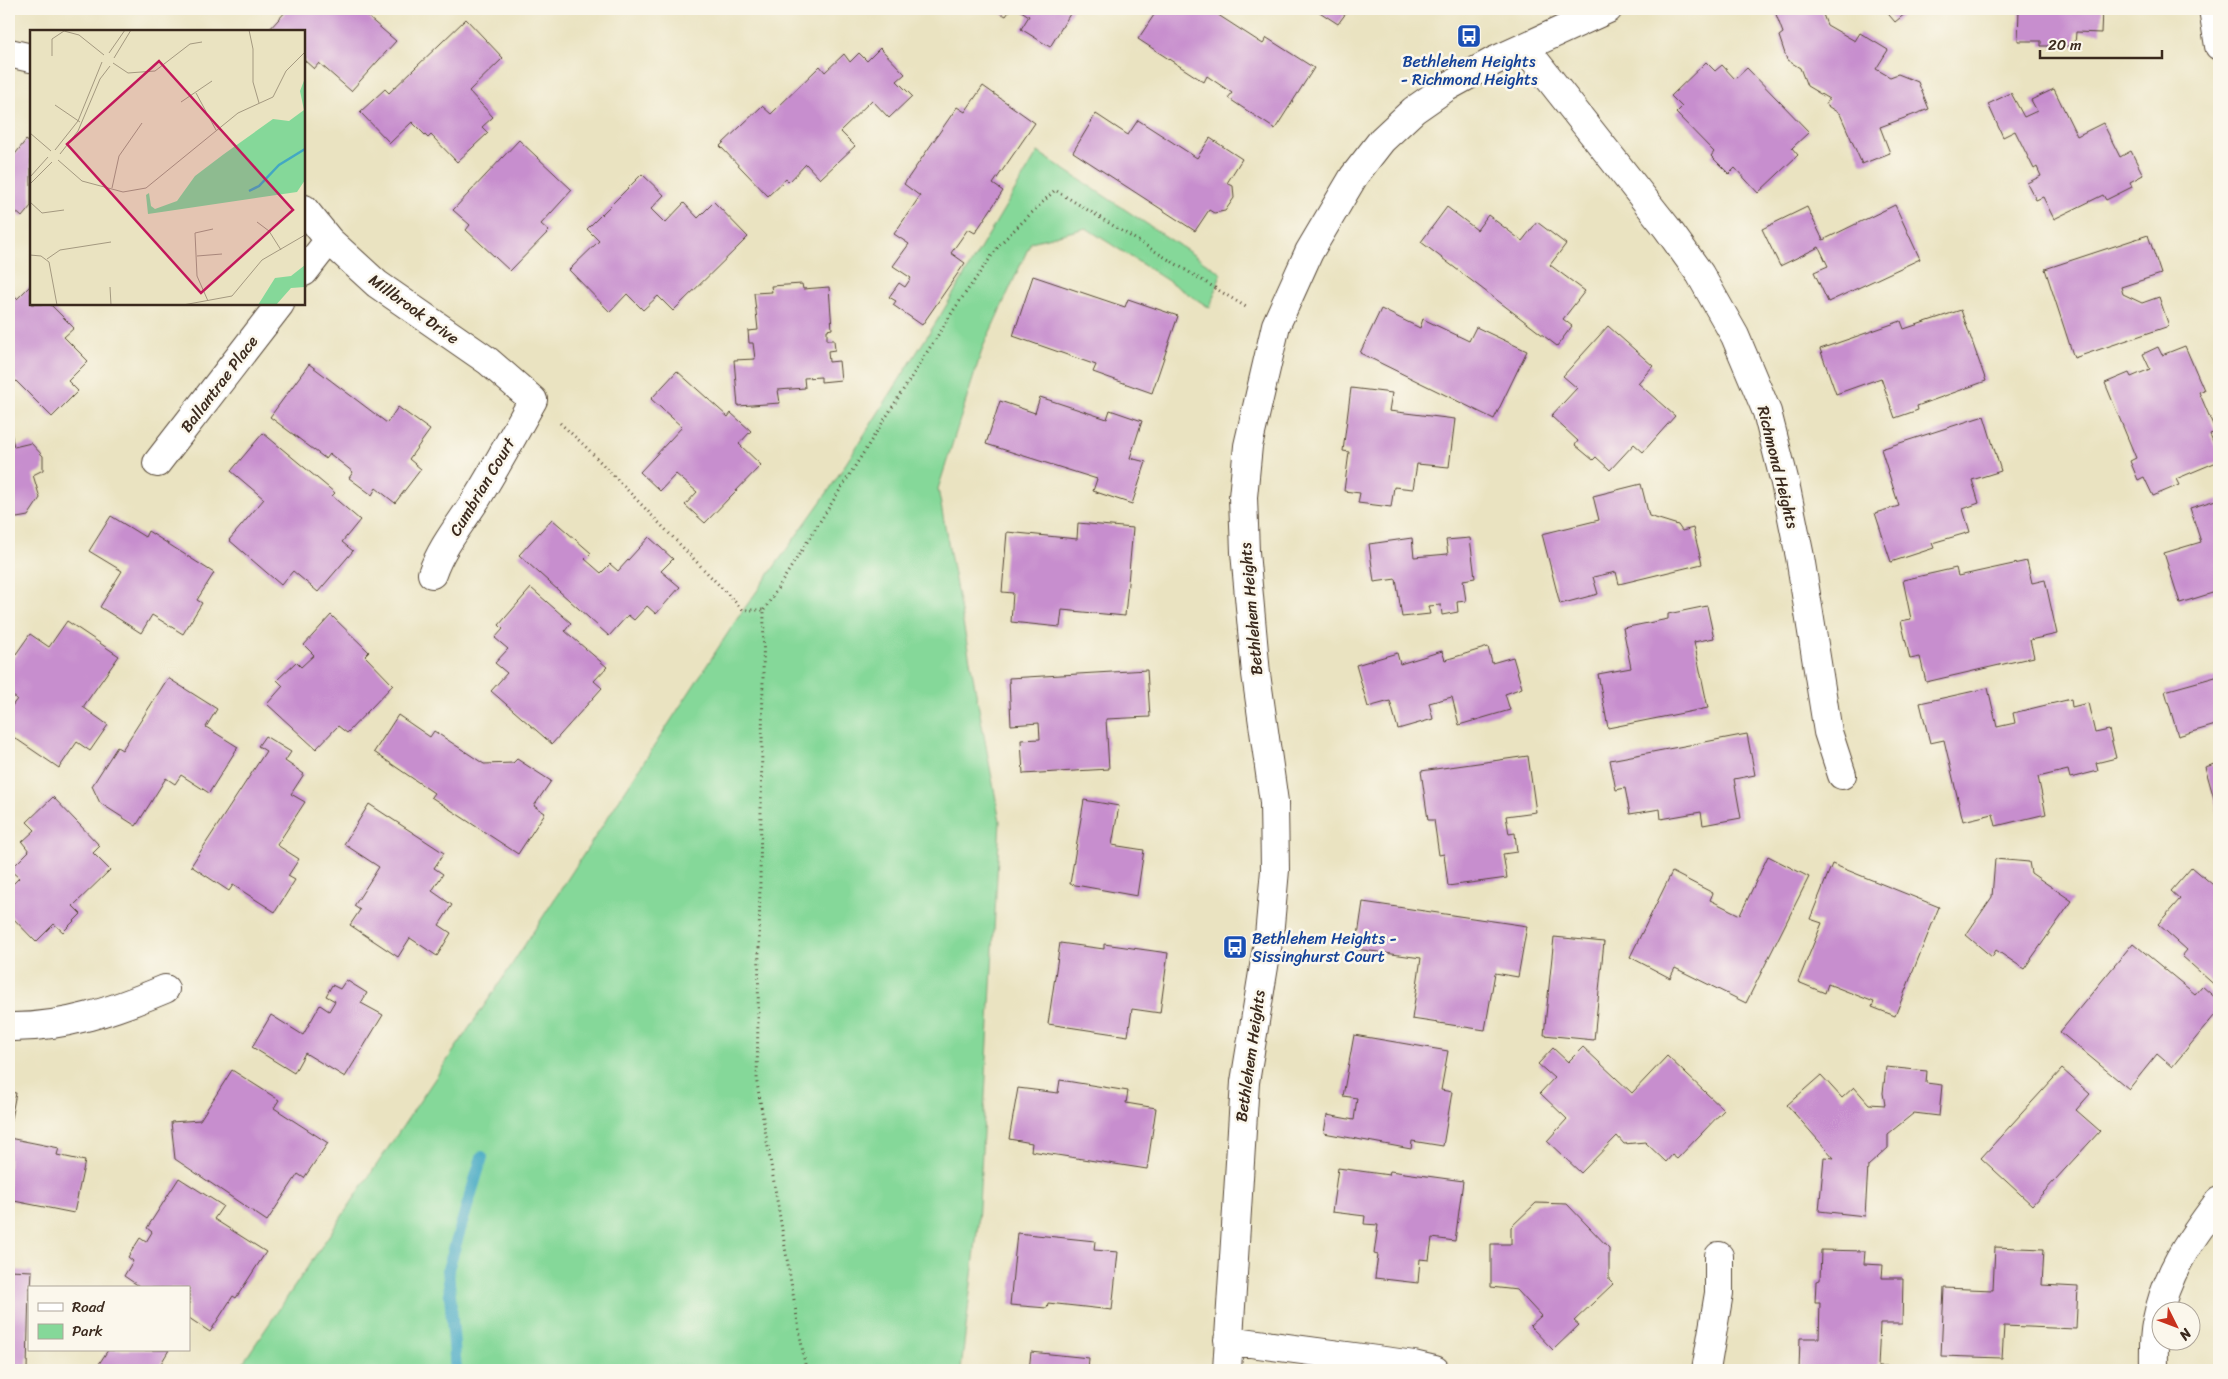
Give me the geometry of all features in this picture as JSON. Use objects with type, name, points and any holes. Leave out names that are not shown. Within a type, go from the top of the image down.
[{"type":"street","name":"Bethlehem Heights","points":[[1227,1370],[1245,1082],[1269,936],[1275,870],[1274,802],[1256,674],[1245,552],[1243,497],[1248,446],[1276,325],[1309,252],[1354,176],[1382,140],[1414,110],[1447,87],[1494,61],[1608,9]]},
{"type":"street","points":[[2213,9],[2219,46]]},
{"type":"street","name":"Richmond Heights","points":[[1525,48],[1667,228],[1700,274],[1735,336],[1767,412],[1785,483],[1800,557],[1828,732],[1842,775]]},
{"type":"street","points":[[9,52],[30,58]]},
{"type":"street","name":"Millbrook Drive","points":[[305,210],[329,240],[377,284],[488,362],[533,400]]},
{"type":"street","points":[[305,271],[329,240]]},
{"type":"street","name":"Ballantrae Place","points":[[157,463],[279,305]]},
{"type":"street","name":"Cumbrian Court","points":[[432,574],[438,557],[490,477],[533,400]]},
{"type":"street","points":[[9,1027],[33,1027],[82,1018],[126,1005],[165,989]]},
{"type":"street","points":[[2154,1370],[2156,1325],[2170,1274],[2192,1236],[2219,1201]]},
{"type":"street","points":[[1706,1370],[1719,1293],[1718,1256]]},
{"type":"street","points":[[1228,1340],[1414,1365],[1435,1370]]},
{"type":"path","points":[[806,1370],[757,1083],[764,610],[955,308],[1000,244],[1055,190],[1276,325]]},
{"type":"path","points":[[533,400],[584,445],[743,610],[764,610]]},
{"type":"green space","points":[[1038,152],[1221,273],[1210,308],[1086,228],[1031,242],[983,347],[938,489],[1000,821],[978,1224],[961,1370],[238,1370],[507,972],[737,619],[829,490],[940,316]]},
{"type":"building","points":[[288,9],[297,9],[300,12],[303,9],[376,9],[368,17],[396,41],[351,91],[319,63],[314,69],[305,61],[305,30],[269,30]]},
{"type":"building","points":[[993,9],[1011,9],[1006,16]]},
{"type":"building","points":[[1018,9],[1073,9],[1050,47],[1021,29],[1029,16]]},
{"type":"building","points":[[1158,9],[1209,9],[1263,44],[1267,38],[1314,68],[1275,129],[1228,98],[1232,93],[1207,76],[1204,82],[1138,39]]},
{"type":"building","points":[[1315,9],[1349,9],[1338,24]]},
{"type":"building","points":[[1774,9],[1821,9],[1827,25],[1855,41],[1860,33],[1888,50],[1876,69],[1890,77],[1898,74],[1918,82],[1929,109],[1880,127],[1890,153],[1862,164],[1840,114],[1826,105],[1829,99],[1807,86],[1800,68],[1787,60],[1779,36],[1783,33]]},
{"type":"building","points":[[1884,9],[1911,9],[1895,22]]},
{"type":"building","points":[[2019,9],[2102,9],[2101,33],[2076,32],[2075,46],[2041,46],[2041,41],[2018,41]]},
{"type":"building","points":[[466,19],[503,58],[469,91],[493,117],[482,127],[488,133],[457,162],[431,135],[428,138],[412,122],[390,143],[360,112],[385,89],[389,93]]},
{"type":"building","points":[[880,48],[905,74],[897,81],[912,96],[889,118],[872,100],[840,131],[855,146],[820,179],[806,164],[789,182],[786,179],[768,196],[720,146],[762,106],[771,114],[820,66],[825,72],[844,54],[850,62],[859,53],[867,61]]},
{"type":"building","points":[[1706,62],[1715,71],[1722,65],[1735,79],[1747,68],[1809,132],[1792,148],[1798,155],[1758,193],[1735,168],[1729,174],[1711,156],[1714,152],[1676,113],[1682,107],[1671,96]]},
{"type":"building","points":[[983,86],[1035,123],[993,184],[1003,191],[975,233],[968,229],[951,253],[965,263],[922,325],[893,305],[896,301],[889,297],[899,283],[905,287],[911,278],[893,266],[909,244],[894,234],[920,196],[904,184],[957,107],[965,112]]},
{"type":"building","points":[[2054,89],[2077,136],[2103,123],[2120,157],[2131,151],[2143,175],[2130,182],[2132,187],[2106,200],[2103,195],[2054,219],[2043,197],[2036,200],[2027,183],[2041,176],[2037,167],[2034,169],[2015,131],[2003,137],[1988,104],[2011,93],[2024,117],[2037,111],[2031,100]]},
{"type":"building","points":[[1096,114],[1128,135],[1138,120],[1197,158],[1210,138],[1242,159],[1227,183],[1233,186],[1234,198],[1225,211],[1214,213],[1209,210],[1195,231],[1073,152]]},
{"type":"building","points":[[26,140],[30,143],[30,207],[22,217],[12,208],[9,212],[9,162]]},
{"type":"building","points":[[519,140],[572,190],[541,224],[549,231],[510,271],[466,230],[470,225],[453,210]]},
{"type":"building","points":[[642,174],[664,195],[651,209],[665,223],[684,203],[698,218],[714,202],[748,237],[673,311],[658,296],[643,310],[627,294],[610,312],[569,270],[599,241],[587,229]]},
{"type":"building","points":[[1895,205],[1920,259],[1828,302],[1814,272],[1828,266],[1819,247],[1780,266],[1762,229],[1807,207],[1823,240]]},
{"type":"building","points":[[1447,207],[1477,230],[1488,215],[1522,241],[1537,222],[1566,244],[1550,265],[1585,291],[1563,319],[1572,326],[1557,346],[1421,242]]},
{"type":"building","points":[[2148,235],[2161,274],[2121,287],[2123,294],[2142,303],[2159,297],[2169,326],[2074,358],[2045,269]]},
{"type":"building","points":[[1033,276],[1125,307],[1128,299],[1178,316],[1152,393],[1093,372],[1096,365],[1013,336]]},
{"type":"building","points":[[802,284],[803,289],[829,287],[832,329],[827,330],[827,340],[834,340],[835,350],[828,351],[829,362],[839,361],[841,380],[821,382],[821,377],[804,378],[805,388],[778,390],[780,403],[738,406],[734,360],[755,359],[753,343],[749,343],[748,331],[758,330],[754,293],[772,292],[771,286]]},
{"type":"building","points":[[30,286],[30,305],[51,305],[74,328],[64,337],[88,361],[68,381],[78,391],[52,417],[9,374],[9,291],[17,299]]},
{"type":"building","points":[[1381,309],[1420,328],[1423,319],[1469,341],[1476,327],[1527,351],[1494,419],[1360,353]]},
{"type":"building","points":[[1961,310],[1986,381],[1917,406],[1918,410],[1895,418],[1881,378],[1836,394],[1820,349],[1901,321],[1904,329]]},
{"type":"building","points":[[1608,326],[1653,366],[1638,383],[1675,416],[1643,452],[1634,444],[1610,470],[1596,457],[1593,460],[1575,445],[1578,441],[1551,416],[1577,388],[1563,376]]},
{"type":"building","points":[[2185,346],[2204,390],[2199,392],[2216,432],[2210,434],[2219,456],[2219,461],[2176,479],[2179,485],[2153,496],[2144,477],[2138,480],[2130,461],[2136,458],[2105,383],[2129,373],[2131,377],[2150,369],[2143,354],[2158,347],[2162,355]]},
{"type":"building","points":[[309,364],[387,423],[398,407],[430,430],[409,459],[421,469],[395,503],[376,488],[372,495],[349,478],[353,472],[330,454],[326,459],[270,417]]},
{"type":"building","points":[[677,371],[728,417],[731,413],[751,431],[739,444],[761,465],[705,523],[685,505],[697,492],[676,474],[660,491],[640,472],[682,427],[651,399]]},
{"type":"building","points":[[1351,388],[1392,393],[1389,411],[1455,419],[1449,467],[1417,464],[1413,489],[1394,487],[1391,507],[1358,503],[1360,493],[1344,491],[1349,452],[1343,451]]},
{"type":"building","points":[[1040,397],[1107,419],[1110,410],[1142,421],[1130,458],[1146,462],[1132,504],[1093,491],[1097,479],[986,444],[1000,401],[1035,413]]},
{"type":"building","points":[[1984,416],[2001,471],[1972,480],[1979,503],[1963,509],[1970,532],[1932,543],[1934,548],[1891,562],[1875,513],[1899,506],[1881,449]]},
{"type":"building","points":[[9,430],[14,447],[31,443],[43,456],[43,470],[33,475],[40,498],[28,516],[17,518],[9,512]]},
{"type":"building","points":[[263,433],[335,493],[332,496],[360,520],[342,542],[353,551],[318,592],[293,571],[281,585],[229,540],[264,499],[231,471]]},
{"type":"building","points":[[1641,484],[1649,516],[1678,525],[1682,531],[1693,528],[1702,564],[1619,584],[1616,572],[1593,577],[1598,594],[1560,604],[1542,534],[1599,520],[1593,496]]},
{"type":"building","points":[[2219,499],[2219,591],[2180,603],[2164,553],[2201,542],[2190,508]]},
{"type":"building","points":[[111,516],[145,537],[148,531],[214,573],[197,600],[202,603],[183,634],[152,615],[141,633],[100,607],[122,571],[89,551]]},
{"type":"building","points":[[552,519],[591,553],[585,559],[601,573],[610,564],[618,571],[649,537],[673,559],[661,571],[680,587],[656,614],[647,606],[634,620],[628,615],[609,636],[519,555]]},
{"type":"building","points":[[1078,523],[1133,528],[1125,616],[1062,610],[1060,627],[1011,622],[1013,593],[1002,592],[1007,532],[1077,539]]},
{"type":"building","points":[[1412,538],[1414,557],[1448,554],[1446,540],[1470,538],[1475,578],[1463,580],[1466,601],[1457,602],[1458,612],[1442,615],[1441,605],[1428,606],[1430,614],[1402,617],[1396,579],[1374,582],[1369,544]]},
{"type":"building","points":[[2027,561],[2032,583],[2045,580],[2057,634],[2030,640],[2034,657],[1926,682],[1920,657],[1910,659],[1901,621],[1911,619],[1903,580],[1956,568],[1958,576]]},
{"type":"building","points":[[531,588],[571,623],[565,631],[607,667],[594,681],[602,688],[552,744],[491,691],[507,673],[495,663],[508,649],[495,638],[503,629],[499,625]]},
{"type":"building","points":[[1707,606],[1714,638],[1694,642],[1708,708],[1608,728],[1598,674],[1631,668],[1623,628],[1668,619],[1668,614]]},
{"type":"building","points":[[331,615],[369,652],[365,656],[393,685],[347,733],[338,726],[316,749],[267,704],[283,686],[277,680],[296,662],[301,667],[314,655],[304,645]]},
{"type":"building","points":[[67,621],[119,656],[83,707],[108,725],[90,751],[77,742],[59,768],[9,734],[9,710],[17,699],[9,693],[9,664],[30,634],[49,647]]},
{"type":"building","points":[[1488,647],[1492,663],[1513,657],[1522,688],[1505,694],[1510,710],[1459,725],[1452,697],[1429,703],[1433,719],[1398,729],[1390,701],[1368,707],[1356,665],[1397,653],[1400,664],[1442,651],[1445,660]]},
{"type":"building","points":[[1147,670],[1150,717],[1106,719],[1109,769],[1023,774],[1021,740],[1040,739],[1039,723],[1011,725],[1009,678]]},
{"type":"building","points":[[2219,676],[2219,724],[2178,736],[2165,691]]},
{"type":"building","points":[[168,678],[217,709],[206,727],[238,747],[209,793],[181,775],[175,784],[166,778],[136,826],[100,803],[92,786],[117,747],[122,750]]},
{"type":"building","points":[[1988,688],[1997,727],[2015,723],[2013,713],[2071,699],[2072,707],[2088,703],[2095,733],[2109,730],[2116,758],[2096,763],[2098,771],[2070,778],[2068,770],[2038,777],[2046,814],[1996,826],[1993,814],[1963,821],[1944,740],[1930,743],[1920,703]]},
{"type":"building","points":[[398,715],[430,737],[434,731],[484,764],[513,763],[517,759],[551,781],[534,806],[545,813],[518,854],[431,797],[434,793],[374,752]]},
{"type":"building","points":[[1747,734],[1755,775],[1734,779],[1741,818],[1703,825],[1701,812],[1661,819],[1660,809],[1630,814],[1625,788],[1616,790],[1610,760]]},
{"type":"building","points":[[265,736],[291,752],[285,761],[304,774],[291,794],[305,802],[277,845],[299,859],[288,876],[295,880],[275,912],[233,885],[229,891],[191,866],[266,751],[258,746]]},
{"type":"building","points":[[1528,756],[1536,812],[1506,816],[1509,834],[1515,833],[1517,852],[1503,854],[1507,878],[1448,886],[1444,854],[1439,855],[1434,820],[1428,820],[1421,771]]},
{"type":"building","points":[[2219,763],[2219,816],[2205,767]]},
{"type":"building","points":[[53,797],[100,846],[93,853],[110,870],[73,906],[81,914],[63,932],[54,924],[36,942],[9,914],[9,888],[19,878],[10,870],[29,851],[22,842],[35,830],[27,822]]},
{"type":"building","points":[[1084,800],[1119,806],[1112,845],[1144,850],[1137,896],[1070,884]]},
{"type":"building","points":[[369,804],[444,853],[434,868],[443,874],[432,891],[452,905],[439,925],[451,933],[437,956],[410,938],[398,957],[350,925],[360,910],[354,906],[379,867],[344,844]]},
{"type":"building","points":[[1768,856],[1809,877],[1746,1003],[1675,968],[1670,978],[1630,957],[1672,872],[1713,893],[1710,900],[1740,915]]},
{"type":"building","points":[[1995,859],[2029,862],[2031,873],[2072,901],[2024,969],[1996,950],[1992,957],[1966,935],[1992,897]]},
{"type":"building","points":[[1832,864],[1939,907],[1895,1016],[1872,1007],[1874,1002],[1828,984],[1825,993],[1798,982],[1822,923],[1810,919]]},
{"type":"building","points":[[2192,867],[2219,890],[2219,989],[2182,956],[2187,950],[2158,924],[2180,899],[2171,891]]},
{"type":"building","points":[[1363,902],[1527,926],[1518,977],[1495,973],[1485,1030],[1412,1019],[1421,958],[1356,949]]},
{"type":"building","points":[[1554,937],[1604,942],[1594,1040],[1544,1035]]},
{"type":"building","points":[[1060,943],[1104,949],[1104,944],[1168,953],[1160,1013],[1132,1009],[1128,1036],[1048,1024]]},
{"type":"building","points":[[2133,943],[2195,994],[2202,986],[2219,1001],[2219,1010],[2172,1067],[2157,1054],[2129,1089],[2060,1032]]},
{"type":"building","points":[[346,980],[367,993],[361,1003],[383,1015],[345,1077],[305,1053],[294,1073],[252,1047],[271,1015],[303,1035],[320,1005],[329,1011],[335,1001],[326,996],[332,985],[340,989]]},
{"type":"building","points":[[1354,1035],[1448,1051],[1441,1090],[1452,1092],[1443,1146],[1412,1141],[1411,1149],[1324,1133],[1327,1115],[1354,1120],[1357,1098],[1343,1096]]},
{"type":"building","points":[[1583,1047],[1632,1093],[1667,1056],[1724,1110],[1677,1159],[1672,1155],[1666,1162],[1645,1142],[1624,1144],[1617,1136],[1581,1173],[1547,1141],[1567,1119],[1540,1093],[1554,1078],[1538,1064],[1553,1048],[1568,1062]]},
{"type":"building","points":[[1886,1067],[1927,1071],[1926,1083],[1942,1085],[1939,1116],[1914,1113],[1888,1134],[1888,1148],[1868,1166],[1865,1216],[1819,1211],[1824,1157],[1834,1158],[1787,1105],[1821,1075],[1842,1098],[1854,1087],[1869,1104],[1885,1105],[1883,1093]]},
{"type":"building","points":[[2062,1069],[2090,1094],[2076,1110],[2100,1131],[2032,1205],[1981,1158]]},
{"type":"building","points":[[232,1070],[279,1100],[274,1108],[328,1143],[304,1178],[298,1174],[267,1221],[175,1159],[171,1122],[200,1120]]},
{"type":"building","points":[[1060,1080],[1128,1091],[1126,1103],[1156,1108],[1147,1169],[1031,1151],[1032,1143],[1009,1139],[1018,1088],[1058,1093]]},
{"type":"building","points":[[9,1092],[16,1093],[10,1124],[9,1124]]},
{"type":"building","points":[[9,1138],[59,1148],[57,1155],[85,1161],[74,1213],[9,1200]]},
{"type":"building","points":[[1338,1168],[1389,1175],[1390,1171],[1463,1181],[1455,1241],[1432,1238],[1429,1260],[1420,1259],[1418,1283],[1375,1278],[1378,1255],[1374,1254],[1378,1225],[1364,1224],[1365,1216],[1332,1212]]},
{"type":"building","points":[[179,1178],[223,1206],[214,1219],[266,1252],[236,1298],[233,1296],[210,1332],[190,1319],[190,1286],[139,1286],[124,1276],[133,1261],[128,1257],[140,1238],[146,1242],[152,1232],[147,1228]]},
{"type":"building","points":[[1536,1203],[1567,1204],[1609,1248],[1609,1280],[1613,1284],[1574,1321],[1579,1325],[1553,1350],[1530,1326],[1541,1316],[1517,1290],[1491,1287],[1491,1244],[1511,1244],[1511,1227]]},
{"type":"building","points":[[1017,1233],[1095,1241],[1094,1250],[1118,1252],[1112,1310],[1048,1303],[1047,1308],[1010,1305]]},
{"type":"building","points":[[1995,1247],[2044,1249],[2042,1285],[2078,1287],[2076,1329],[2004,1326],[2002,1358],[1941,1356],[1944,1288],[1993,1290]]},
{"type":"building","points":[[1821,1250],[1865,1251],[1864,1264],[1883,1265],[1882,1278],[1903,1278],[1902,1324],[1880,1324],[1878,1367],[1893,1367],[1893,1370],[1799,1370],[1800,1338],[1819,1338],[1820,1303],[1815,1303],[1816,1281],[1820,1280]]},
{"type":"building","points":[[9,1270],[32,1271],[31,1286],[28,1286],[27,1370],[9,1370]]},
{"type":"building","points":[[107,1352],[168,1352],[157,1370],[95,1370]]},
{"type":"building","points":[[1031,1352],[1089,1358],[1088,1370],[1029,1370]]},
{"type":"waterway","points":[[456,1370],[448,1269],[482,1157]]},
{"type":"place","name":"Bethlehem Heights - Richmond Heights","points":[[1469,36]]},
{"type":"place","name":"Bethlehem Heights - Sissinghurst Court","points":[[1235,947]]}]
